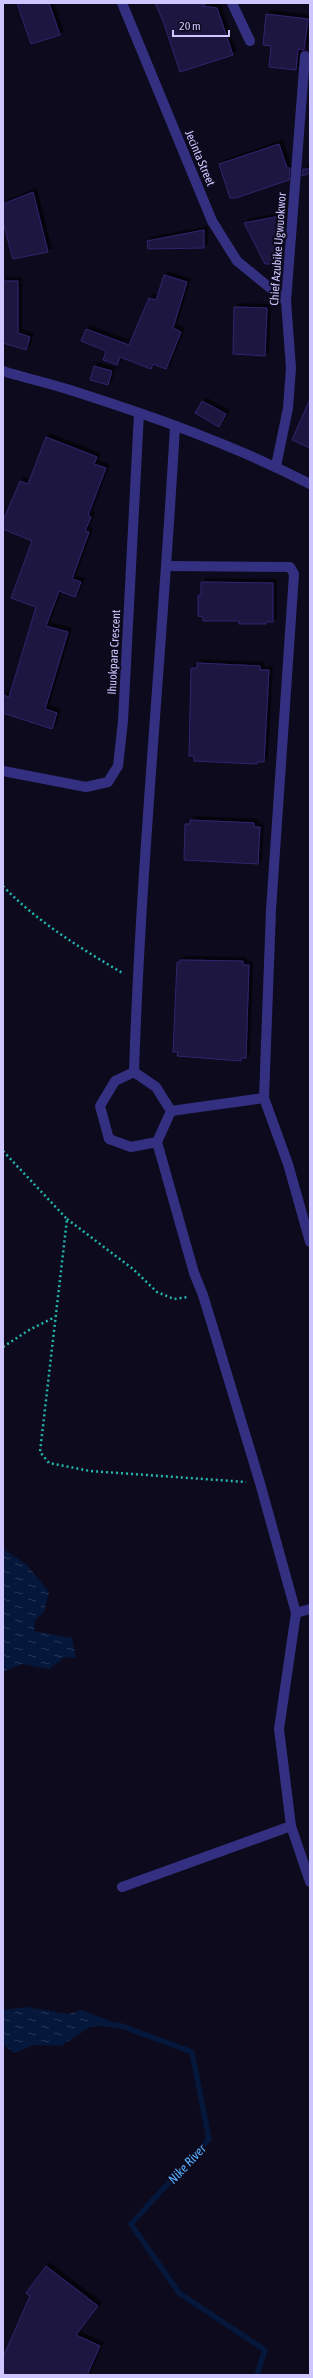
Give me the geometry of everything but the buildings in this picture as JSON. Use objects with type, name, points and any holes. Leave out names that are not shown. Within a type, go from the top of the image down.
[{"type":"street","name":"Jecinta Street","points":[[122,3],[212,222],[237,261],[286,301]]},
{"type":"street","points":[[232,3],[250,40]]},
{"type":"street","name":"Chief Azubike Ugwuokwor","points":[[276,466],[288,408],[291,368],[286,301],[305,56]]},
{"type":"street","points":[[3,371],[69,390],[175,426],[276,466],[310,484]]},
{"type":"street","name":"Ihuokpara Crescent","points":[[3,771],[86,787],[108,782],[118,766],[123,721],[139,413]]},
{"type":"street","points":[[134,1072],[137,981],[168,566],[175,426]]},
{"type":"street","points":[[168,566],[290,566],[294,574],[271,910],[264,1098],[288,1164],[310,1242]]},
{"type":"street","points":[[134,1072],[156,1087],[171,1110]]},
{"type":"street","points":[[134,1072],[115,1081],[100,1106],[109,1139],[131,1147],[158,1142]]},
{"type":"street","points":[[171,1110],[264,1098]]},
{"type":"street","points":[[171,1110],[158,1142],[194,1273],[203,1295],[260,1483],[296,1613],[278,1729],[291,1826],[310,1882]]},
{"type":"street","points":[[296,1613],[310,1609]]},
{"type":"street","points":[[122,1887],[291,1826]]},
{"type":"path","points":[[3,886],[53,928],[82,949],[137,981]]},
{"type":"path","points":[[3,1151],[67,1219],[133,1269],[157,1292],[174,1299],[203,1295]]},
{"type":"path","points":[[67,1219],[40,1452],[49,1463],[90,1471],[260,1483]]},
{"type":"path","points":[[3,1347],[29,1330],[56,1317]]},
{"type":"water","points":[[3,1545],[5,1550],[27,1565],[49,1592],[44,1612],[35,1620],[34,1631],[72,1638],[76,1658],[65,1657],[49,1669],[22,1664],[3,1672]]},
{"type":"water","points":[[27,2007],[68,2014],[82,2010],[122,2026],[104,2024],[88,2028],[61,2046],[34,2045],[14,2053],[3,2044],[3,2010]]},
{"type":"waterway","name":"Nike River","points":[[97,2023],[122,2026],[192,2052],[209,2139],[131,2224],[179,2293],[265,2350],[257,2375]]}]
